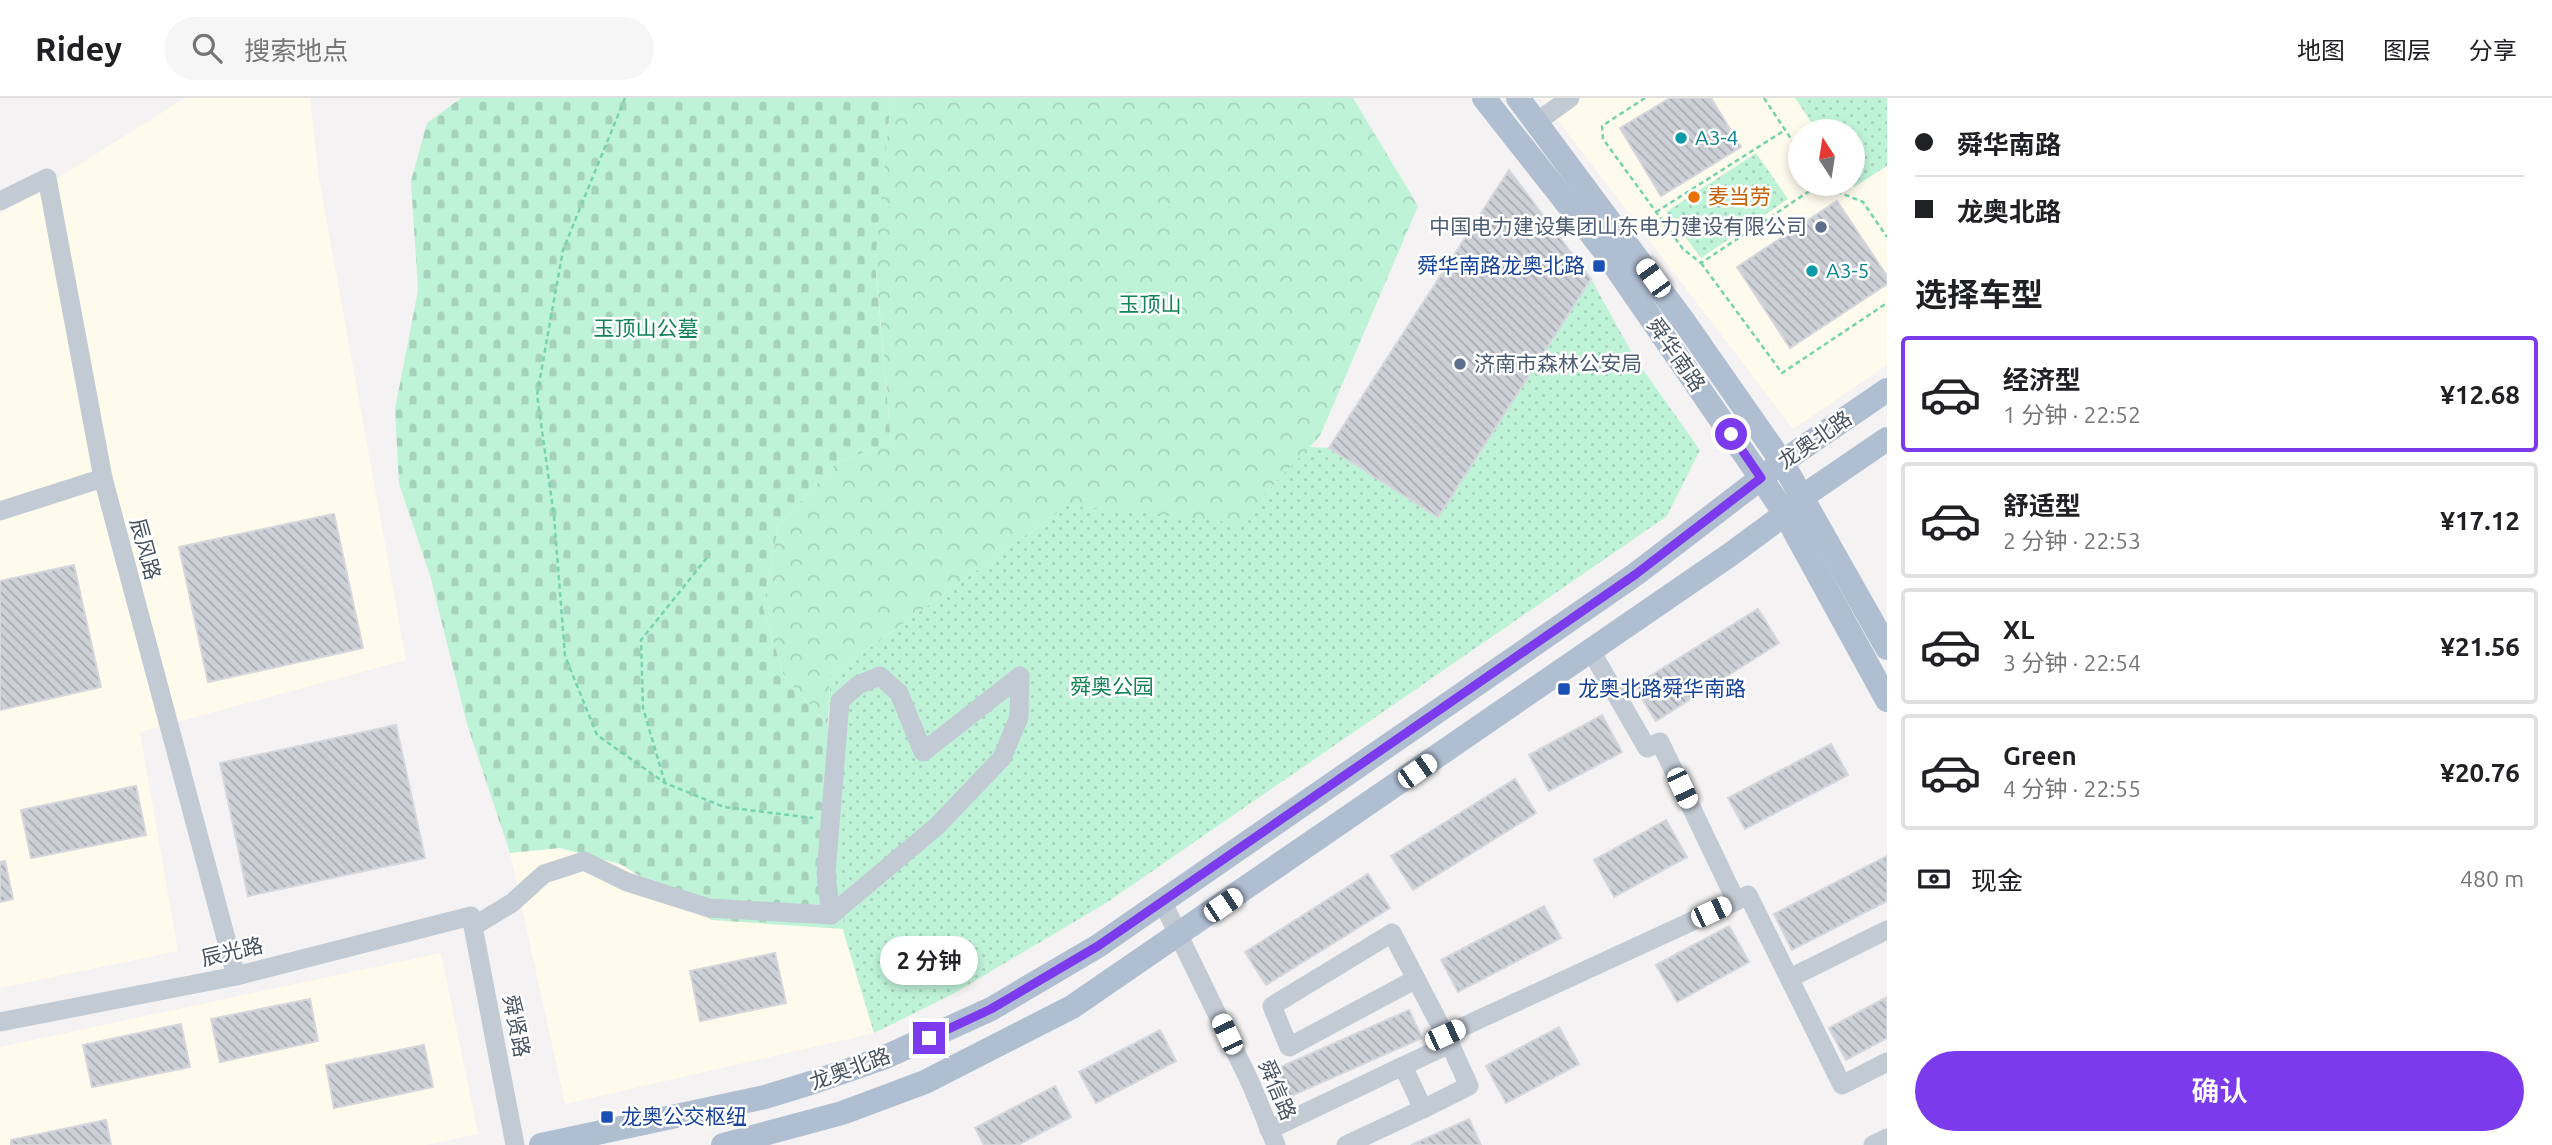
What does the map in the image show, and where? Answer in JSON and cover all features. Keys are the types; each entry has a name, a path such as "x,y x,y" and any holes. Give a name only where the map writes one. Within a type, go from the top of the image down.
{"main road":[{"name":"舜华南路","path":"1484,98 1603,249 1761,478 1785,514 1887,701"},
{"name":"舜华南路","path":"1521,99 1685,323 1782,462 1887,648"},
{"name":"龙奥北路","path":"541,1145 765,1097 883,1058 952,1028 1012,997 1098,946 1636,574 1782,462 1887,390"},
{"name":"龙奥北路","path":"723,1145 842,1113 925,1082 1072,1007 1591,651 1785,514 1802,497 1887,439"}],"street":[{"path":"1538,121 1570,98"},
{"name":"辰风路","path":"0,201 47,178 103,478 236,976"},
{"path":"0,511 103,478"},
{"path":"1591,651 1647,748 1660,742 1735,901"},
{"path":"880,676 898,693 923,752 1020,676 1019,718 1002,758 937,826 831,915 826,874 840,701 858,685 880,676"},
{"name":"辰光路","path":"0,1022 236,976 472,921 512,903 544,874 584,861 627,883 709,908 831,915"},
{"path":"1273,1138 1448,1040 1748,895 1842,1085 1887,1062"},
{"name":"舜信路","path":"1163,901 1181,934 1273,1138"},
{"name":"舜贤路","path":"472,921 515,1145"},
{"path":"1790,978 1887,930"},
{"path":"1346,1145 1469,1086 1448,1040 1392,933 1272,1006 1289,1047 1416,979"},
{"path":"1403,1066 1423,1109"},
{"path":"1873,1145 1887,1138"}],"path":[{"path":"625,98 563,250 537,395 555,516 565,656 597,735 665,783 724,807 829,820"},
{"path":"1645,98 1602,126 1603,139 1683,249 1701,262 1782,373 1887,303"},
{"path":"1764,98 1788,134"},
{"path":"1656,212 1785,130"},
{"path":"1701,262 1803,196"},
{"path":"1849,196 1863,202 1887,237"},
{"path":"665,783 643,708 641,640 710,554"}],"shaded area":[{"path":"185,98 310,98 319,178 406,660 140,732 178,951 0,988 0,214"},
{"path":"1541,98 1887,98 1887,365 1793,429"},
{"path":"560,848 620,864 712,920 845,929 874,1033 565,1104 510,853"},
{"path":"441,953 478,1134 426,1145 0,1145 0,1047"}],"green space":[{"name":"玉顶山公墓","path":"461,98 891,98 875,262 891,442 836,463 778,526 763,608 784,676 828,725 845,929 712,920 620,864 560,848 510,853 467,724 430,575 399,484 395,409 418,290 411,181 427,123"},
{"name":"玉顶山","path":"891,98 1353,98 1418,206 1320,436 1237,523 1068,505 830,676 828,725 784,676 763,608 778,526 836,463 891,442 875,258"},
{"path":"1795,98 1887,98 1887,166 1866,179 1866,119 1809,119"},
{"path":"1756,153 1788,199 1701,258 1666,212"},
{"name":"舜奥公园","path":"1591,279 1636,360 1700,450 1667,516 1106,903 951,995 874,1033 826,874 830,676 1068,505 1237,522 1309,447 1329,448 1438,517"}],"building":[{"name":"A3-4","path":"1670,98 1711,98 1741,147 1661,196 1620,128"},
{"name":"济南市森林公安局","path":"1509,170 1591,279 1438,517 1329,448"},
{"name":"A3-5","path":"1837,201 1887,276 1887,284 1790,348 1737,267"},
{"path":"334,514 363,648 208,682 179,547"},
{"path":"74,565 101,687 0,710 0,581"},
{"path":"1758,609 1779,643 1656,721 1634,686"},
{"path":"1602,715 1622,752 1549,791 1529,755"},
{"path":"396,725 425,858 248,896 220,763"},
{"path":"1831,744 1848,775 1745,829 1728,798"},
{"path":"1515,779 1536,813 1413,890 1391,856"},
{"path":"136,786 146,835 31,858 21,810"},
{"path":"1666,820 1687,857 1614,897 1594,860"},
{"path":"1887,856 1887,901 1792,950 1774,914"},
{"path":"5,861 13,899 0,902 0,862"},
{"path":"1368,874 1390,908 1266,985 1245,952"},
{"path":"1544,906 1561,938 1458,992 1441,960"},
{"path":"1729,926 1749,962 1677,1002 1656,965"},
{"path":"775,953 786,1003 700,1021 690,971"},
{"path":"1887,997 1887,1038 1846,1060 1829,1028"},
{"path":"310,999 318,1041 220,1062 211,1019"},
{"path":"1409,1010 1422,1038 1289,1097 1276,1069"},
{"path":"181,1024 190,1067 92,1087 83,1045"},
{"path":"1559,1027 1579,1064 1506,1103 1486,1066"},
{"path":"1160,1030 1176,1061 1096,1103 1079,1072"},
{"path":"424,1045 433,1087 334,1108 326,1065"},
{"path":"1055,1086 1071,1117 1018,1145 984,1145 975,1128"},
{"path":"1469,1119 1481,1145 1411,1145"},
{"path":"106,1120 111,1145 11,1145 11,1140"}],"place":[{"name":"A3-4","path":"1681,138"},
{"name":"麦当劳","path":"1694,197"},
{"name":"中国电力建设集团山东电力建设有限公司","path":"1821,227"},
{"name":"舜华南路龙奥北路","path":"1599,266"},
{"name":"A3-5","path":"1812,271"},
{"name":"济南市森林公安局","path":"1460,364"},
{"name":"龙奥北路舜华南路","path":"1564,689"},
{"name":"龙奥公交枢纽","path":"607,1117"}],"route":[{"path":"929,1038 991,1009 1098,946 1636,574 1761,478 1731,434"}]}
